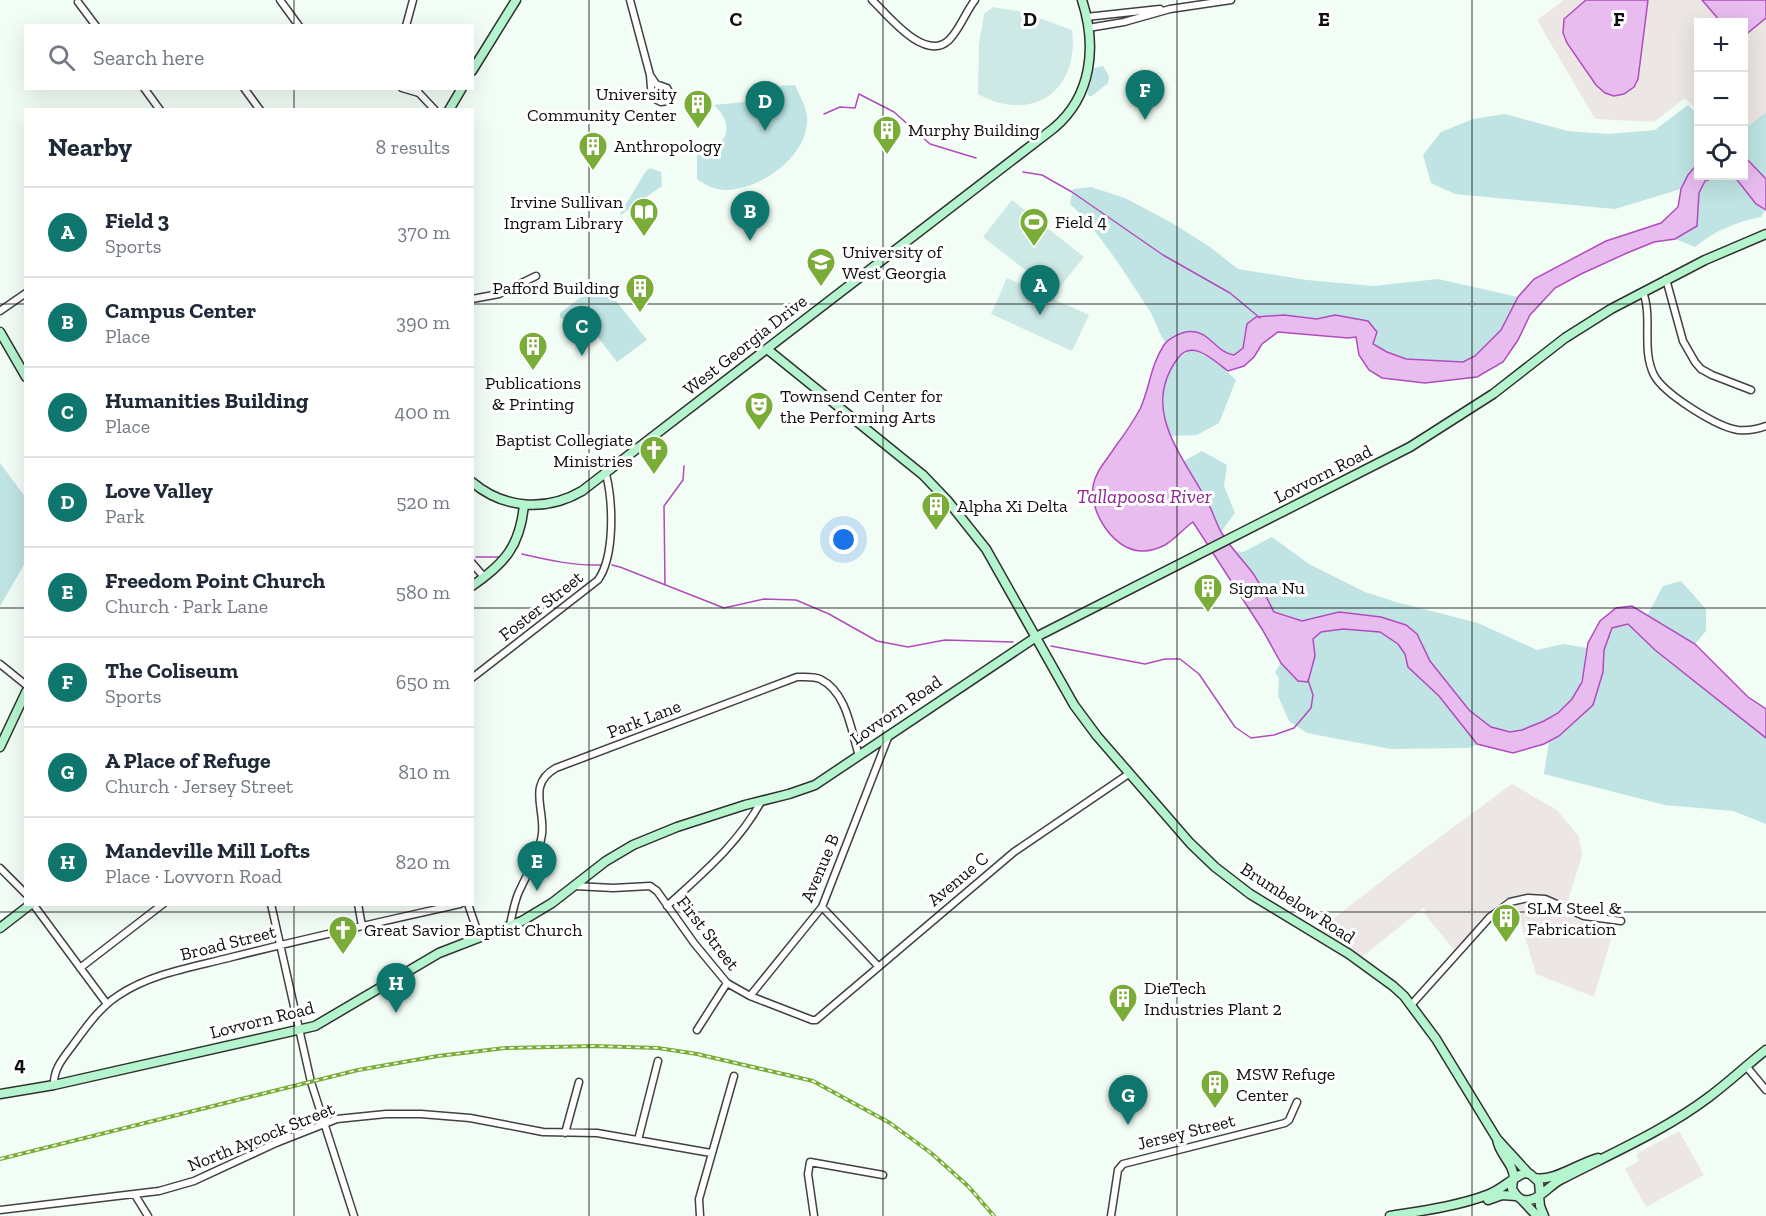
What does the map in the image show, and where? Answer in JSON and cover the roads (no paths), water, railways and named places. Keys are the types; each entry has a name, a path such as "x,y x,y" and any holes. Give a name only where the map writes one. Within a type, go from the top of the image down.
{"street":[{"path":"280,0 298,24"},
{"path":"407,24 413,0"},
{"path":"474,69 516,0"},
{"path":"630,0 650,75 651,88 657,100 668,101 670,93 668,88 656,84 650,75"},
{"path":"874,1 903,31 925,45 933,47 950,39 975,0"},
{"name":"West Georgia Drive","path":"474,484 503,501 524,505 550,504 565,500 582,491 1063,120 1079,98 1086,82 1090,61 1088,28 1082,0"},
{"path":"1086,17 1170,9 1231,0"},
{"path":"78,2 94,24"},
{"path":"1088,28 1124,22 1170,9"},
{"path":"145,90 159,108"},
{"path":"245,90 259,108"},
{"path":"450,108 461,90"},
{"path":"418,91 433,108"},
{"name":"Lovvorn Road","path":"0,1094 54,1085 299,1031 325,1022 422,962 479,936 522,921 552,903 606,861 633,845 677,827 815,785 1036,637 1410,447 1492,394 1565,338 1666,279 1766,234"},
{"path":"474,299 499,294 536,276"},
{"path":"1666,279 1687,352 1701,369 1750,390"},
{"path":"1643,292 1648,352 1653,374 1665,389 1677,399 1738,430 1766,426"},
{"path":"0,311 24,294"},
{"path":"0,332 24,374"},
{"name":"Brumbelow Road","path":"767,349 923,476 947,500 986,549 1074,705 1097,736 1190,843 1230,880 1356,959 1393,986 1412,1004 1497,1139 1533,1176"},
{"name":"Foster Street","path":"474,676 598,580 605,571 609,559 610,526 609,485 606,474"},
{"path":"474,584 505,559 513,547 520,530 524,505"},
{"path":"474,565 484,577"},
{"path":"0,664 24,683"},
{"name":"Park Lane","path":"510,925 518,893 527,877 542,834 540,781 556,768 797,677 818,678 833,687 840,695 859,756"},
{"path":"0,747 24,696"},
{"name":"Avenue B","path":"750,996 822,907 890,735"},
{"name":"Avenue C","path":"816,1020 1014,852 1130,773"},
{"path":"667,906 727,851 752,820 762,800"},
{"path":"0,868 24,892"},
{"name":"First Street","path":"575,886 613,888 650,886 657,891 694,943 727,983 750,996 816,1020"},
{"path":"1412,1004 1490,916 1510,902 1528,897 1545,899 1584,916 1621,921"},
{"path":"0,928 29,906"},
{"path":"34,906 107,1004"},
{"path":"80,968 160,906"},
{"path":"271,906 311,1082 354,1216"},
{"path":"358,906 362,926"},
{"name":"Broad Street","path":"54,1085 54,1076 61,1061 87,1026 107,1004 147,980 280,945 451,906"},
{"path":"469,906 479,936"},
{"path":"822,907 878,966"},
{"path":"697,1030 727,983"},
{"path":"1419,1212 1466,1207 1502,1196 1532,1200 1557,1182 1674,1119 1708,1097 1766,1050"},
{"path":"638,1140 658,1061"},
{"path":"1746,1066 1766,1090"},
{"path":"700,1216 699,1199 734,1076"},
{"path":"565,1133 579,1082"},
{"name":"Jersey Street","path":"1111,1216 1118,1170 1122,1164 1285,1123 1289,1120 1297,1102"},
{"name":"North Aycock Street","path":"0,1210 135,1196 159,1191 194,1181 345,1117 422,1114 470,1118 543,1132 597,1133 711,1153"},
{"name":"Brumbelow Road","path":"1497,1139 1500,1151 1513,1168 1513,1180"},
{"path":"1394,1216 1482,1197 1524,1173 1551,1178 1586,1161 1610,1154"},
{"path":"814,1216 808,1174 810,1162 883,1175"},
{"path":"1533,1176 1541,1185 1539,1206 1544,1216"},
{"path":"1513,1180 1512,1189 1537,1216"},
{"path":"135,1196 148,1216"}],"water":[{"path":"1586,0 1648,0 1638,79 1634,87 1624,94 1614,96 1605,93 1596,85 1567,43 1563,33 1564,19"},
{"path":"1702,0 1766,0 1766,18 1748,33 1748,18 1718,18"},
{"path":"1748,160 1766,179 1766,210 1756,204 1737,180 1748,180"},
{"name":"Tallapoosa River","path":"1694,168 1694,180 1708,180 1699,193 1697,226 1675,239 1654,242 1627,253 1555,288 1530,315 1518,340 1503,362 1477,377 1425,383 1382,378 1369,370 1359,355 1356,337 1278,332 1262,344 1254,357 1244,366 1228,371 1204,354 1190,350 1184,352 1167,377 1163,396 1164,415 1169,433 1208,503 1221,532 1255,577 1274,612 1302,621 1339,612 1381,617 1406,625 1417,634 1430,661 1469,710 1491,727 1510,732 1544,721 1558,713 1572,699 1582,682 1588,643 1600,621 1616,608 1632,606 1695,644 1748,697 1766,709 1766,738 1655,650 1628,624 1612,628 1604,650 1603,672 1593,705 1559,736 1544,744 1513,753 1477,744 1439,696 1408,667 1405,654 1398,644 1380,632 1343,629 1321,632 1313,639 1315,656 1308,682 1298,681 1281,663 1262,629 1193,522 1165,545 1156,549 1139,551 1118,542 1097,514 1093,492 1094,480 1140,409 1159,353 1167,341 1172,338 1182,333 1199,333 1221,350 1234,355 1243,348 1247,324 1256,317 1284,315 1317,319 1335,315 1368,321 1377,332 1373,344 1406,359 1463,362 1475,356 1501,330 1518,297 1534,279 1606,241 1661,223 1678,207 1681,189"}],"waterway":[{"path":"824,114 840,107 855,108 859,94 894,112 930,144 976,158"},
{"path":"1023,172 1042,175 1072,192 1163,255 1230,293 1260,318"},
{"path":"665,585 664,506 683,480 684,466"},
{"path":"522,554 571,564 601,565"},
{"path":"476,557 499,557"},
{"path":"612,565 724,608 764,599 796,600 829,614 877,641 908,647 945,640 1013,642"},
{"path":"1051,646 1145,664 1165,659 1180,659 1199,674 1235,727 1251,738 1274,735 1294,728 1311,708 1313,695 1308,680"}],"railway":[{"path":"0,1159 358,1070 438,1056 505,1048 594,1046 658,1048 697,1054 813,1081 890,1123 931,1153 968,1186 994,1216"}],"place":[{"name":"The Coliseum","path":"1145,120"},
{"name":"University Community Center","path":"698,130"},
{"name":"Love Valley","path":"765,131"},
{"name":"Murphy Building","path":"887,156"},
{"name":"Anthropology","path":"593,172"},
{"name":"Irvine Sullivan Ingram Library","path":"644,238"},
{"name":"Campus Center","path":"750,241"},
{"name":"Field 4","path":"1034,248"},
{"name":"University of West Georgia","path":"821,288"},
{"name":"Pafford Building","path":"640,314"},
{"name":"Field 3","path":"1040,315"},
{"name":"Humanities Building","path":"582,356"},
{"name":"Publications & Printing","path":"533,372"},
{"name":"Townsend Center for the Performing Arts","path":"759,432"},
{"name":"Baptist Collegiate Ministries","path":"654,476"},
{"name":"Alpha Xi Delta","path":"936,532"},
{"name":"Sigma Nu","path":"1208,614"},
{"name":"Freedom Point Church","path":"537,891"},
{"name":"SLM Steel & Fabrication","path":"1506,944"},
{"name":"Great Savior Baptist Church","path":"343,956"},
{"name":"Mandeville Mill Lofts","path":"396,1013"},
{"name":"DieTech Industries Plant 2","path":"1123,1024"},
{"name":"MSW Refuge Center","path":"1215,1110"},
{"name":"A Place of Refuge","path":"1128,1125"}]}
